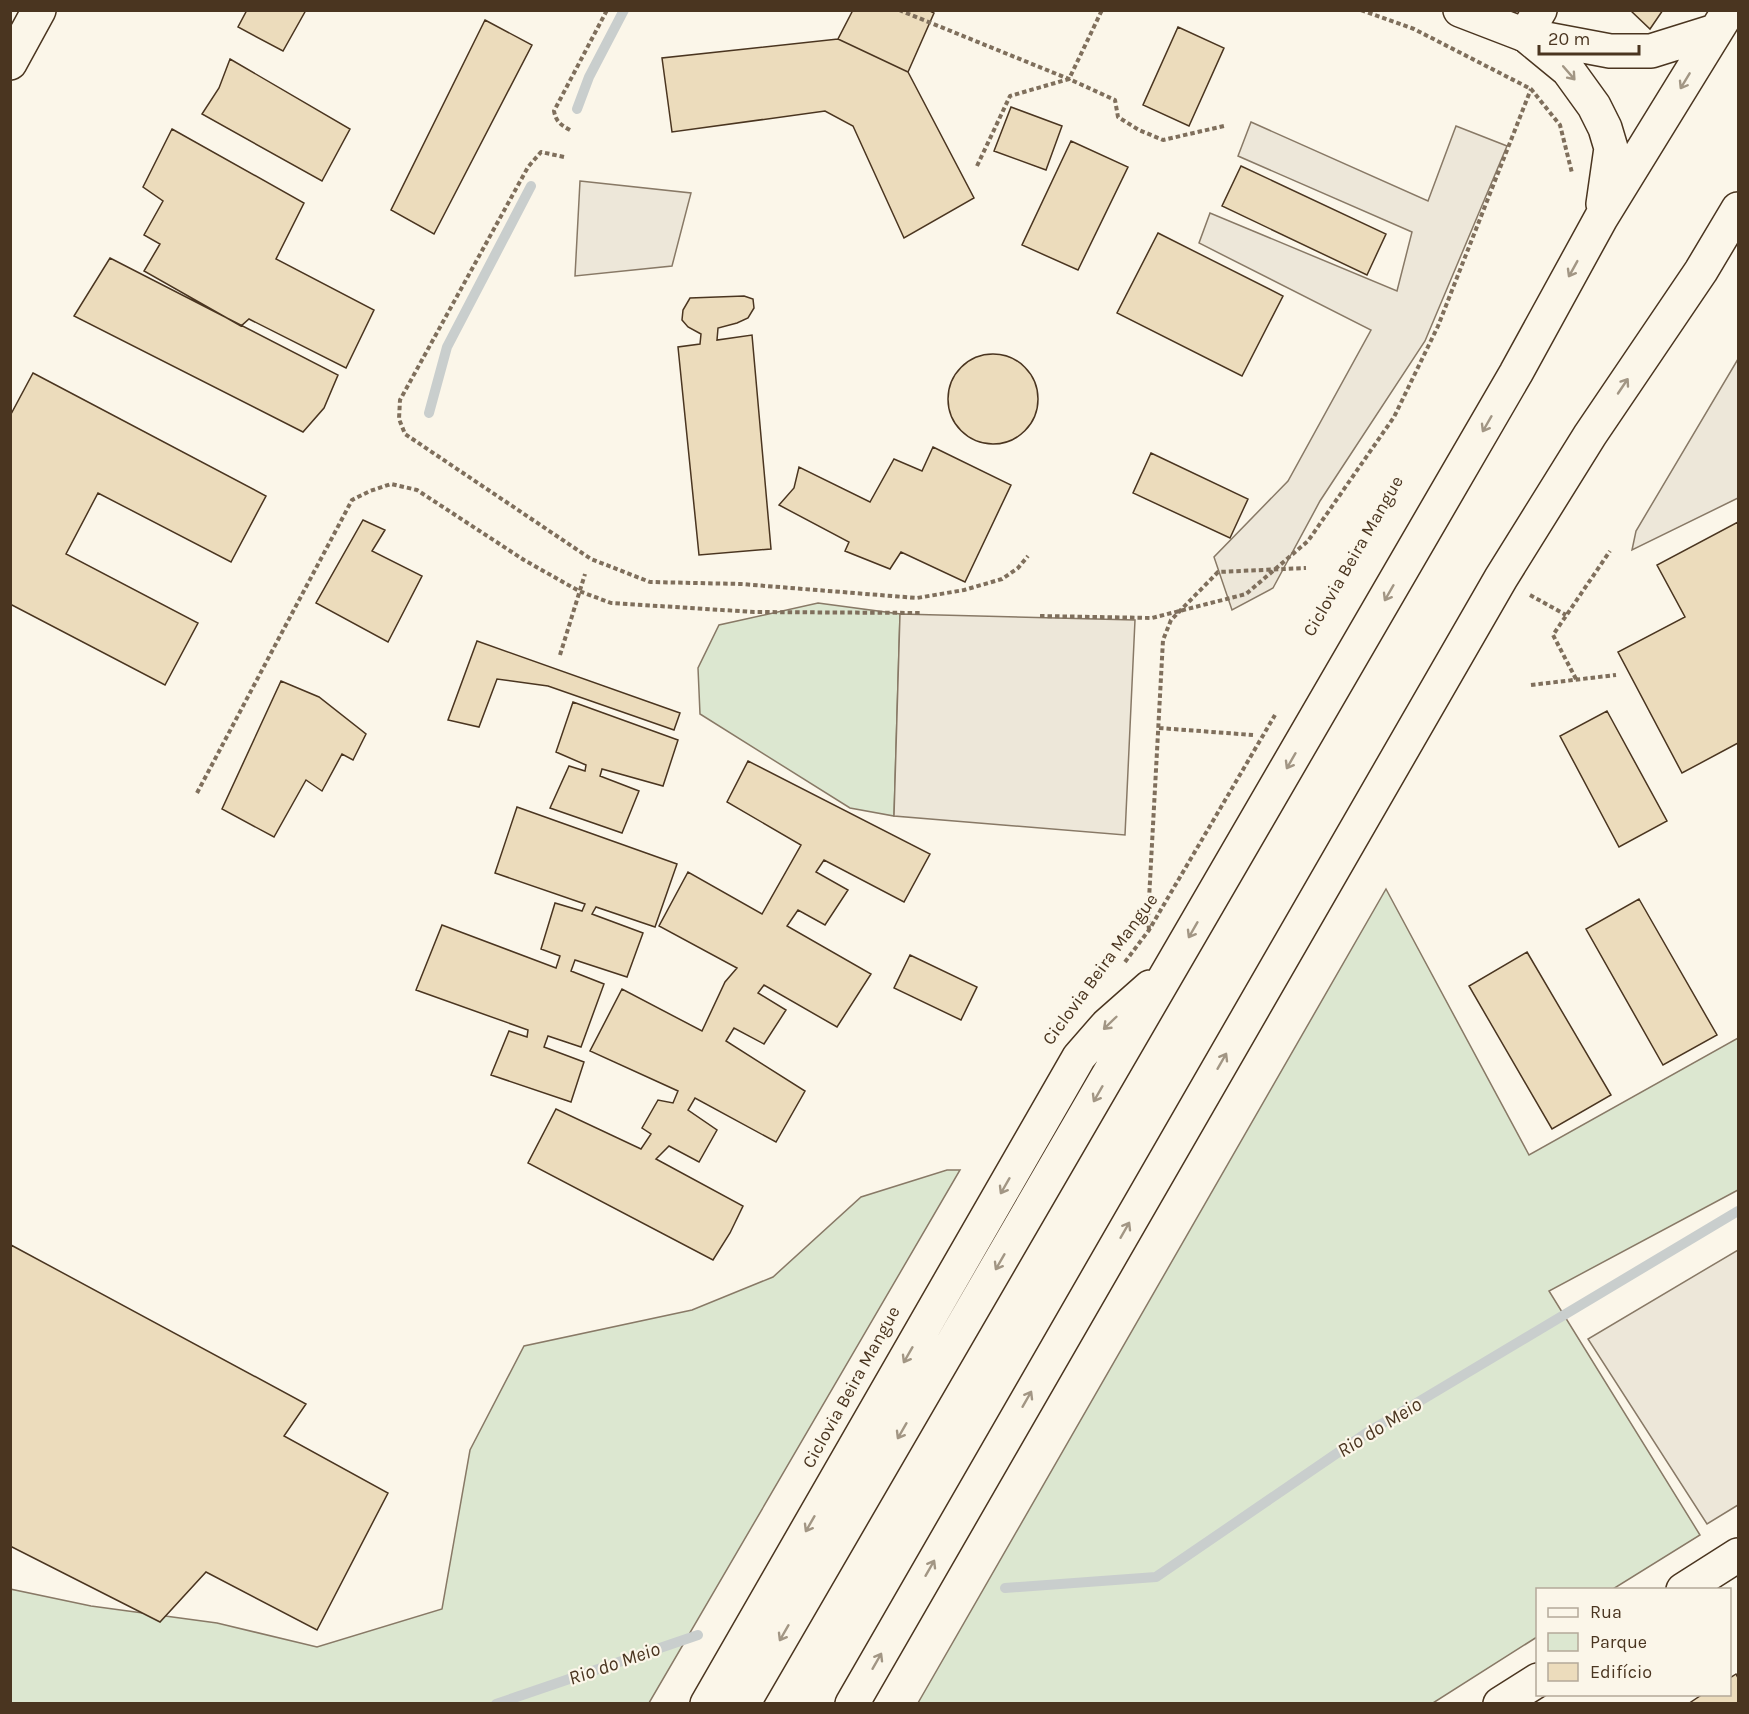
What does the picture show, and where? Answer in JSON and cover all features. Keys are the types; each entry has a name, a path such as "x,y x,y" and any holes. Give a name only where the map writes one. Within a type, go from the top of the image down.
{"main road":[{"path":"10,63 39,10"},
{"path":"1460,10 1532,23 1610,51 1651,51 1722,21"},
{"path":"744,1704 1516,373 1602,218 1722,21"},
{"path":"1532,23 1594,106 1605,128 1611,148 1602,218"},
{"path":"852,1704 1502,579 1590,435 1701,271 1738,209"},
{"path":"1701,271 1738,230"},
{"path":"707,1704 1079,1057 1107,1025 1169,970"},
{"path":"1686,1588 1738,1555"},
{"path":"1500,1704 1536,1681"}],"path":[{"path":"570,130 555,119 554,111 607,10"},
{"path":"899,10 1115,100 1118,117 1139,130 1163,140 1224,126"},
{"path":"977,166 1010,96 1069,79 1102,10"},
{"path":"1361,10 1413,29 1531,89 1560,124 1573,180"},
{"path":"1040,616 1152,618 1246,594 1308,541 1394,417 1438,326 1531,89"},
{"path":"564,157 541,152 528,167 400,400 399,419 405,434 591,559 650,582 741,584 917,598 964,590 1002,579 1018,568 1028,556"},
{"path":"197,793 352,500 391,484 417,490 524,560 579,591 611,603 754,612 922,613"},
{"path":"1576,679 1553,635 1610,551"},
{"path":"1149,930 1163,640 1171,620 1218,572 1306,568"},
{"path":"560,655 585,574"},
{"path":"1502,579 1566,615"},
{"path":"1531,686 1616,675"},
{"name":"Ciclovia Beira Mangue","path":"1120,968 1149,930 1280,706"},
{"path":"1159,728 1253,735"}],"green space":[{"path":"818,603 900,614 894,816 850,808 700,714 698,668 719,625"},
{"path":"1386,889 1529,1155 1738,1038 1738,1190 1549,1291 1700,1535 1615,1588 1536,1588 1536,1638 1433,1703 918,1703"},
{"path":"947,1170 960,1170 649,1703 11,1703 10,1589 91,1606 217,1623 317,1647 442,1609 470,1450 524,1346 692,1310 773,1277 861,1197"}],"shaded area":[{"path":"1251,122 1428,201 1456,126 1507,146 1425,341 1320,501 1273,588 1232,610 1214,557 1288,481 1371,330 1199,243 1210,213 1397,291 1412,232 1238,156"},
{"path":"580,181 691,193 672,266 575,276"},
{"path":"1738,359 1738,498 1632,550 1636,531"},
{"path":"900,614 1135,620 1125,835 894,816"},
{"path":"1738,1250 1738,1505 1707,1524 1588,1339"}],"building":[{"path":"247,10 306,10 283,51 238,27"},
{"path":"853,10 928,10 934,13 908,72 838,39"},
{"path":"1630,10 1663,10 1650,29"},
{"path":"485,20 532,45 434,234 391,210"},
{"path":"1178,27 1224,48 1189,126 1143,105"},
{"path":"838,39 908,72 974,198 904,238 853,126 825,111 672,132 662,58"},
{"path":"230,59 350,129 322,181 202,114 219,88"},
{"path":"1011,107 1062,126 1046,170 994,151"},
{"path":"172,129 304,203 276,259 374,310 346,368 249,319 241,326 144,271 160,244 144,235 163,201 143,187"},
{"path":"1071,141 1128,167 1078,270 1022,245"},
{"path":"1241,166 1386,234 1367,275 1222,206"},
{"path":"1158,233 1283,296 1242,376 1117,313"},
{"path":"110,258 338,375 324,408 303,432 74,316"},
{"path":"744,296 753,299 754,308 748,318 718,328 717,340 752,335 771,549 699,555 678,347 700,344 701,334 688,327 682,320 683,310 690,298"},
{"path":"993,354 1010,358 1025,367 1034,382 1038,399 1034,416 1025,431 1010,440 993,444 976,440 961,431 952,416 948,399 952,382 961,367 976,358"},
{"path":"33,373 266,496 231,562 98,493 66,554 198,623 165,685 10,604 10,416"},
{"path":"933,447 1011,485 965,582 901,552 890,569 845,551 849,542 779,505 794,488 799,467 870,502 894,459 922,471"},
{"path":"1151,453 1248,499 1230,538 1133,493"},
{"path":"363,520 385,530 372,551 422,576 388,642 316,603"},
{"path":"1738,522 1738,743 1682,773 1618,652 1685,617 1657,565"},
{"path":"477,641 680,713 674,730 548,686 497,679 479,727 448,720"},
{"path":"281,681 319,697 366,734 353,760 342,754 322,791 306,780 274,837 222,809"},
{"path":"573,702 678,740 663,786 602,769 600,776 639,791 622,833 550,808 569,766 585,771 586,765 556,752"},
{"path":"1607,711 1667,821 1619,847 1560,736"},
{"path":"748,761 930,854 904,902 824,860 816,872 848,890 825,925 798,910 787,926 871,974 837,1027 764,985 758,993 786,1010 764,1044 734,1028 726,1041 805,1091 776,1142 695,1098 688,1110 717,1130 699,1162 669,1146 656,1159 743,1206 713,1260 528,1163 556,1109 641,1149 651,1134 642,1128 658,1100 673,1103 678,1091 590,1051 622,989 702,1031 725,982 737,968 659,926 688,872 762,914 801,845 727,802"},
{"path":"517,807 677,864 655,927 596,907 592,914 643,933 627,977 575,960 571,971 604,984 581,1047 548,1036 544,1047 584,1062 571,1102 491,1075 509,1031 527,1037 528,1030 416,990 442,925 556,968 560,956 541,949 555,903 582,911 585,904 495,873"},
{"path":"1639,899 1717,1035 1663,1065 1586,929"},
{"path":"1527,952 1611,1095 1552,1129 1469,986"},
{"path":"910,955 977,987 961,1020 894,988"},
{"path":"11,1245 306,1404 284,1436 388,1493 317,1630 206,1572 160,1622 10,1546"},
{"path":"1736,1674 1738,1678 1738,1704 1688,1704 1700,1696 1731,1696 1731,1677"}],"waterway":[{"path":"577,109 589,77 624,10"},
{"path":"429,413 447,347 531,186"},
{"name":"Rio do Meio","path":"1005,1588 1156,1577 1368,1432 1738,1211"},
{"name":"Rio do Meio","path":"496,1704 698,1635"}]}
